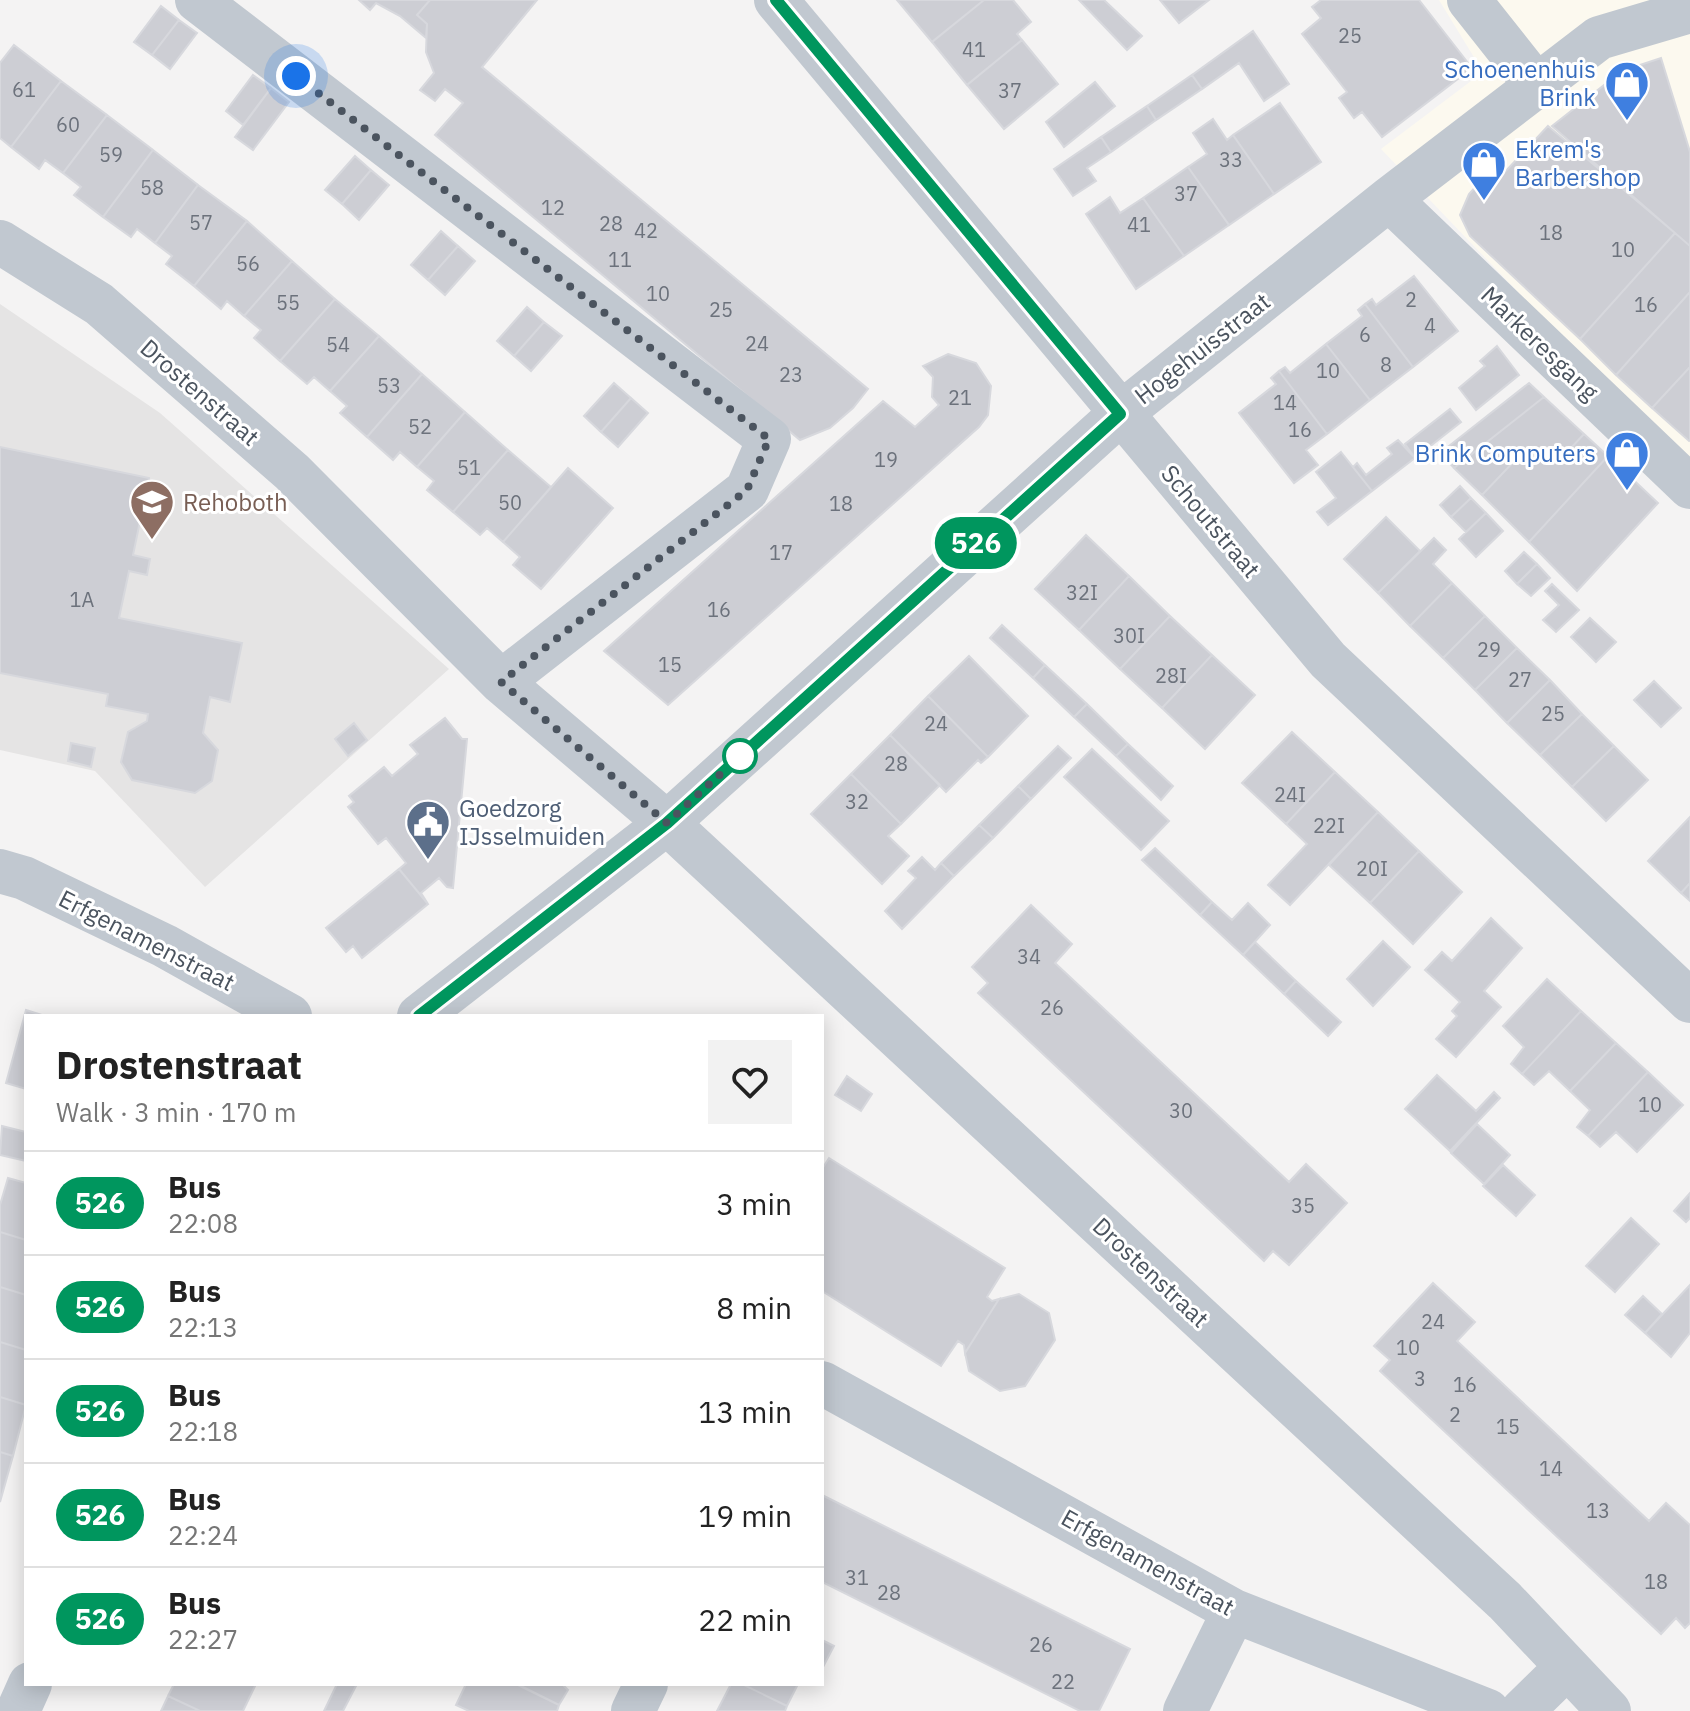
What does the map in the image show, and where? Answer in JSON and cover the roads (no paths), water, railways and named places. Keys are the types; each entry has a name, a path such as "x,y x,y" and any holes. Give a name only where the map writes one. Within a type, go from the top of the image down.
{"street":[{"path":"197,0 769,439 747,490 501,682"},
{"name":"Schoutstraat","path":"776,0 1328,660 1690,1001"},
{"path":"1469,0 1537,86"},
{"name":"Hogehuisstraat","path":"422,1014 667,823 1120,414 1389,199 1599,38 1690,11"},
{"name":"Markeresgang","path":"1389,199 1690,487"},
{"name":"Drostenstraat","path":"0,242 99,304 292,472 501,682 667,823 1505,1601 1609,1711"},
{"name":"Erfgenamenstraat","path":"0,871 24,878 165,946 286,1014"},
{"name":"Erfgenamenstraat","path":"824,1384 1234,1611 1488,1711"},
{"path":"1185,1711 1234,1611"},
{"path":"1522,1711 1567,1667"},
{"path":"18,1711 29,1686"},
{"path":"633,1711 645,1686"}],"place":[{"name":"Schoenenhuis Brink","path":"1627,122"},
{"name":"Ekrem's Barbershop","path":"1484,202"},
{"name":"Brink Computers","path":"1627,492"},
{"name":"Rehoboth","path":"152,541"},
{"name":"Goedzorg IJsselmuiden","path":"428,861"}]}
